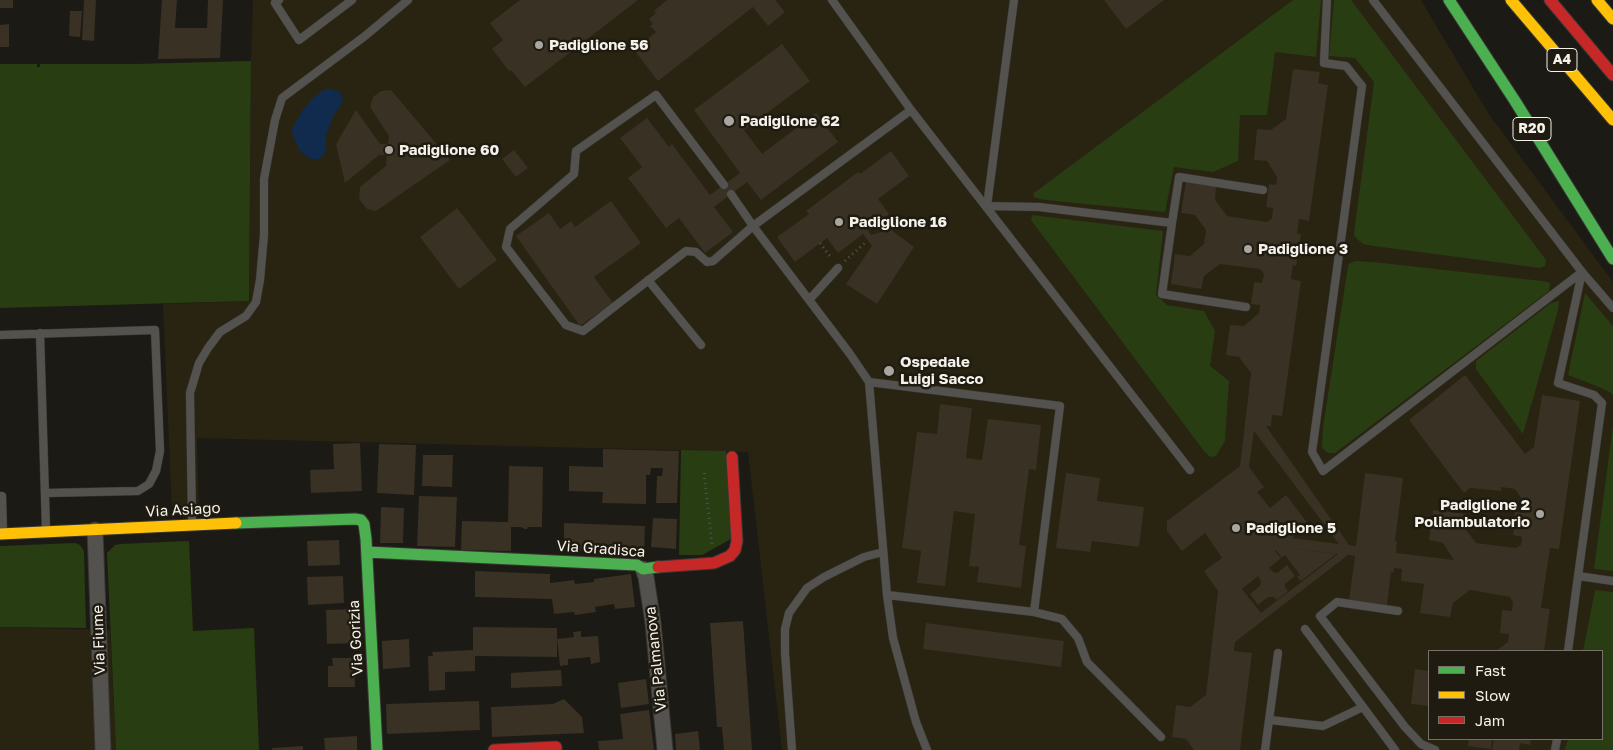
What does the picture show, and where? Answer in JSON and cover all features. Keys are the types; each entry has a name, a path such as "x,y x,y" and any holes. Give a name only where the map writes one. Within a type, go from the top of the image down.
{"main road":[{"name":"R20","path":"1449,0 1515,101 1613,259"},
{"name":"A4","path":"1511,0 1613,120"},
{"name":"A4","path":"1550,0 1613,75"},
{"path":"1597,0 1613,19"},
{"name":"Via Gradisca","path":"366,552 637,565 643,569 667,565 714,563 730,556 735,550 737,541 732,457"},
{"name":"Via Asiago","path":"2,534 355,518 361,520 364,524"},
{"name":"Via Gorizia","path":"364,524 377,750"},
{"path":"494,750 556,749"}],"street":[{"name":"Via Fiume","path":"95,530 102,750"},
{"name":"Via Palmanova","path":"643,569 653,623 665,750"}],"lane":[{"path":"279,0 275,4 299,40 352,0"},
{"path":"192,524 190,393 199,363 208,348 220,332 246,316 256,302 264,235 264,179 275,120 282,98 365,36 408,0"},
{"path":"832,0 911,110 1190,470"},
{"path":"987,206 1014,0"},
{"path":"1327,0 1324,63 1346,66 1362,86 1312,452 1323,471 1582,272"},
{"path":"1373,0 1582,272 1613,308"},
{"path":"724,185 656,95 576,151 574,174 510,229 506,247 566,325 583,330 686,251 696,252 707,262 714,261 753,226 911,110"},
{"path":"1246,307 1162,294 1179,177 1264,190"},
{"path":"731,194 869,382 887,595 894,638 916,722 927,750"},
{"path":"987,206 1039,207 1172,223"},
{"path":"809,300 838,268"},
{"path":"1568,650 1602,403 1594,394 1558,383 1582,272"},
{"path":"648,280 702,345"},
{"path":"0,334 155,330 160,451 156,471 148,484 138,491 45,493"},
{"path":"40,333 46,532"},
{"path":"869,382 1060,406 1034,612"},
{"path":"1,496 2,534"},
{"path":"792,750 785,654 785,630 789,613 807,588 824,577 864,557 883,552"},
{"path":"1578,576 1613,581"},
{"path":"887,595 1034,612 1062,619 1078,638 1087,662 1161,737"},
{"path":"1398,611 1337,602 1320,616 1405,727 1421,744 1435,750"},
{"path":"1305,629 1392,749"},
{"path":"1265,750 1278,653"},
{"path":"1270,720 1323,726 1363,707"}],"path":[{"path":"838,268 867,240"},
{"path":"820,243 825,249"},
{"path":"704,473 714,563"}],"shaded area":[{"name":"Ospedale Luigi Sacco","path":"253,0 1421,0 1488,113 1613,282 1613,750 782,750 748,452 197,438 199,512 172,512 163,304 249,301"},
{"path":"0,627 110,630 116,750 0,750"}],"green space":[{"path":"1293,0 1321,0 1316,57 1275,52 1267,115 1240,115 1238,161 1213,172 1174,167 1165,212 1046,200 1033,196 1034,193"},
{"path":"1334,0 1351,0 1546,260 1545,266 1540,268 1374,246 1363,244 1354,235 1374,82 1355,58 1329,56"},
{"path":"251,61 249,301 0,308 0,64 37,64 37,67 40,67 40,64"},
{"path":"1032,215 1163,231 1156,295 1167,305 1204,311 1215,331 1210,366 1229,381 1225,441 1216,456 1210,457 1204,451 1031,220"},
{"path":"1356,261 1542,281 1550,283 1549,291 1335,453 1328,453 1322,448 1323,427 1348,266"},
{"path":"1585,293 1613,326 1613,395 1608,391 1568,375"},
{"path":"1559,301 1523,434 1476,369 1476,361 1551,303"},
{"path":"1613,425 1613,571 1594,569"},
{"path":"681,450 726,451 733,538 702,555 679,555"},
{"path":"189,541 193,631 254,628 259,750 116,750 107,553 115,545 120,544"},
{"path":"75,543 80,545 84,551 86,628 0,627 0,546"},
{"path":"1595,590 1613,592 1613,750 1565,750 1568,740 1603,740 1603,650 1583,650"}],"water":[{"path":"325,89 340,92 343,98 341,105 333,116 326,135 324,154 319,159 312,159 304,155 299,149 292,129 302,111 314,97"}],"building":[{"path":"0,0 13,0 13,8 0,8"},
{"path":"84,0 96,0 94,41 82,40"},
{"path":"162,0 177,0 175,28 207,28 208,0 223,0 220,58 158,59"},
{"name":"Padiglione 56","path":"520,0 638,0 525,87 492,49 503,40 490,23"},
{"path":"667,0 775,0 785,12 768,26 753,7 658,81 634,50 656,32 650,26 653,24 649,19 656,13 654,11"},
{"path":"1104,0 1164,0 1126,29"},
{"path":"70,11 82,11 80,37 69,36"},
{"path":"9,24 9,47 0,47 0,25"},
{"path":"782,44 810,81 744,130 762,154 816,113 838,142 761,200 747,182 714,207 733,232 705,253 679,218 666,228 628,178 642,167 620,138 647,118 669,147 672,144 710,195 740,173 694,110"},
{"path":"1293,69 1320,72 1318,83 1328,85 1309,221 1299,219 1297,234 1301,234 1296,266 1293,265 1291,279 1301,281 1282,416 1272,415 1271,426 1266,426 1349,545 1356,546 1365,473 1403,478 1395,541 1397,541 1396,553 1454,560 1443,543 1429,540 1433,510 1465,514 1464,527 1476,543 1516,548 1521,545 1522,537 1513,535 1515,512 1525,513 1526,505 1515,489 1501,487 1501,491 1470,488 1464,493 1409,420 1465,375 1525,454 1534,447 1542,395 1580,401 1559,549 1550,548 1541,608 1550,609 1544,650 1497,650 1508,642 1509,634 1500,633 1502,610 1512,611 1513,602 1510,597 1470,590 1453,603 1450,617 1420,613 1424,584 1401,581 1402,569 1394,568 1393,573 1391,572 1387,605 1349,600 1355,556 1348,555 1235,642 1234,651 1252,653 1240,750 1194,750 1186,739 1172,737 1176,705 1190,707 1206,695 1218,591 1204,571 1222,558 1205,533 1182,551 1167,531 1167,521 1240,466 1251,373 1239,357 1226,355 1230,325 1244,326 1259,313 1260,305 1251,304 1254,282 1262,283 1264,274 1260,269 1220,264 1204,276 1201,289 1171,284 1175,254 1190,256 1204,244 1206,230 1195,215 1181,213 1186,182 1216,186 1215,200 1227,216 1267,222 1272,218 1273,208 1266,207 1269,184 1276,185 1277,177 1267,161 1254,160 1257,129 1271,130 1286,119","holes":["1254,431 1339,544 1292,538 1309,525 1286,495 1270,508 1257,492 1264,487 1249,467","1280,547 1338,554 1261,613 1242,589 1258,576 1261,581 1260,586 1250,594 1258,605 1268,597 1274,597 1277,600 1288,591 1285,584 1295,576 1287,565 1277,573 1269,568 1281,558 1276,550 1282,558 1285,555 1300,575 1297,577 1301,581 1336,554"]},
{"name":"Padiglione 60","path":"391,90 450,160 376,211 367,209 359,199 360,187 386,166 387,155 379,155 345,183 336,144 356,110 380,144 388,144 389,136 370,107 373,97 381,91"},
{"path":"514,150 528,168 516,177 502,159"},
{"name":"Padiglione 16","path":"891,151 909,176 878,199 889,214 868,230 871,235 890,229 914,247 877,304 846,284 872,246 863,234 838,253 827,238 795,262 777,237 809,214 806,211 858,172 860,174"},
{"path":"611,201 641,243 594,277 613,303 580,326 516,236 549,213 560,229 571,221 575,227"},
{"path":"457,208 497,260 459,289 420,237"},
{"path":"940,404 972,408 966,458 982,460 988,419 1041,425 1036,470 1029,469 1019,545 1026,546 1021,588 977,582 979,567 969,566 975,514 954,511 945,586 917,583 921,551 902,548 917,432 937,434"},
{"path":"360,443 362,491 311,493 310,470 334,469 333,444"},
{"path":"379,444 416,445 414,495 377,493"},
{"path":"603,449 679,451 677,503 656,503 657,476 662,476 663,468 651,468 650,475 646,475 646,504 602,503 603,492 569,491 569,466 603,467"},
{"path":"423,455 453,455 452,487 422,486"},
{"path":"509,466 543,467 542,527 528,527 525,529 511,527 511,551 461,550 462,521 508,522"},
{"path":"1066,473 1100,478 1097,501 1144,507 1139,547 1092,541 1090,552 1056,548"},
{"path":"419,496 457,497 455,547 417,546"},
{"path":"381,507 404,508 403,543 380,543"},
{"path":"653,518 677,519 676,549 651,547"},
{"path":"564,523 645,526 644,552 564,550"},
{"path":"339,540 340,565 308,566 307,541"},
{"path":"475,571 550,574 550,583 574,580 575,584 594,582 594,579 631,574 635,607 615,609 614,604 595,607 596,612 575,615 574,612 554,614 552,599 475,597"},
{"path":"343,576 344,603 308,605 307,577"},
{"path":"354,609 355,643 327,644 326,610"},
{"path":"743,621 752,750 724,750 722,727 717,727 710,623"},
{"path":"926,623 1064,641 1061,667 923,649"},
{"path":"473,627 557,628 557,657 475,656 475,671 445,672 445,690 429,691 428,656 433,656 432,652 473,650"},
{"path":"581,631 581,637 598,636 600,662 591,664 590,657 568,659 568,665 560,666 557,639 574,637 573,632"},
{"path":"409,639 410,667 383,669 382,641"},
{"path":"332,658 354,658 355,687 328,687 328,666 333,666"},
{"path":"1415,669 1428,671 1428,706 1411,704"},
{"path":"561,670 562,686 511,688 511,673"},
{"path":"646,679 649,704 621,708 618,683"},
{"path":"564,699 582,717 584,733 492,737 491,707 553,704"},
{"path":"479,701 480,730 387,734 386,704"},
{"path":"649,710 654,750 599,750 598,741 623,739 620,714"},
{"path":"698,731 700,750 676,750 675,734"},
{"path":"357,736 357,750 325,750 324,738"},
{"path":"1469,740 1492,740 1491,749 1468,746"},
{"path":"1494,740 1531,740 1530,745 1520,743 1519,750 1492,750"},
{"path":"303,746 303,750 272,750 272,748"}],"traffic: fast":[{"path":"1449,0 1515,101 1613,259"},
{"path":"236,523 355,519 361,520 364,524 377,750"},
{"path":"367,552 637,565 643,569 658,567"}],"traffic: slow":[{"path":"1511,0 1613,120"},
{"path":"1597,0 1613,19"},
{"path":"0,534 236,523"}],"traffic: jam":[{"path":"1550,0 1613,75"},
{"path":"658,567 714,563 730,556 735,550 737,541 732,457"},
{"path":"494,750 556,747 556,750"}],"place":[{"name":"Padiglione 56","path":"539,45"},
{"name":"Padiglione 62","path":"729,121"},
{"name":"Padiglione 60","path":"389,150"},
{"name":"Padiglione 16","path":"839,222"},
{"name":"Padiglione 3","path":"1248,249"},
{"name":"Ospedale Luigi Sacco","path":"889,371"},
{"name":"Padiglione 2 Poliambulatorio","path":"1540,514"},
{"name":"Padiglione 5","path":"1236,528"}]}
